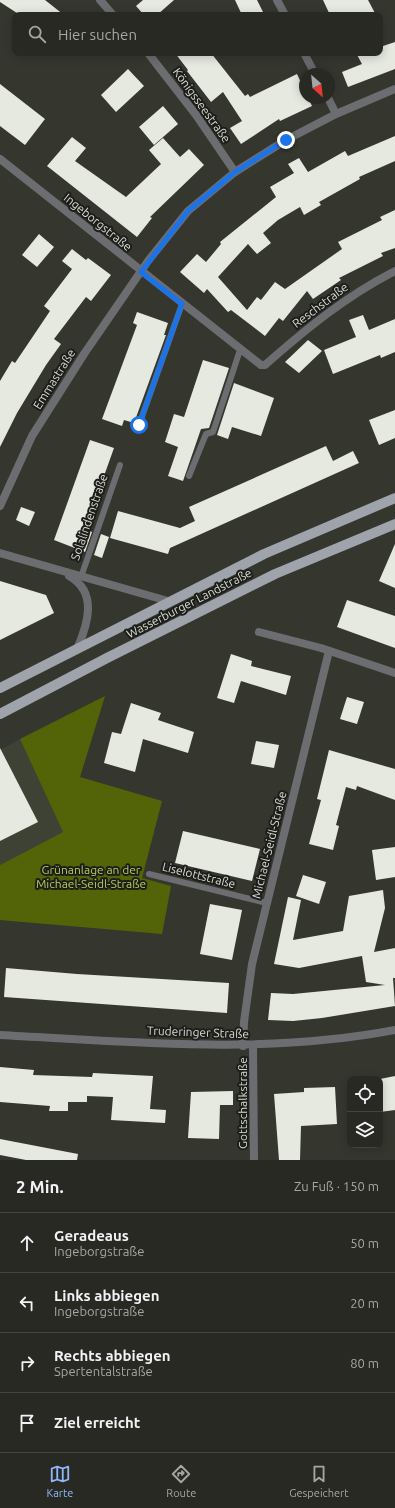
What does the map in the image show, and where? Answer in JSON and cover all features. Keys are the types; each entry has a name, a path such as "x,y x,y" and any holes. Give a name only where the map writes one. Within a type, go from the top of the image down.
{"main road":[{"name":"Wasserburger Landstraße","path":"0,688 168,601 264,554 395,498"},
{"name":"Wasserburger Landstraße","path":"0,714 107,658 275,574 395,524"}],"street":[{"path":"100,0 110,12"},
{"path":"277,0 283,12"},
{"name":"Königsseestraße","path":"150,56 196,115 235,172"},
{"path":"306,56 312,68"},
{"name":"Emmastraße","path":"0,506 32,436 84,354 141,272 188,211 235,172 286,140 336,114 395,89"},
{"path":"331,104 336,114"},
{"name":"Ingeborgstraße","path":"0,159 240,350 261,366 265,365"},
{"name":"Reschstraße","path":"265,365 333,308 366,286 395,271"},
{"name":"Solalindenstraße","path":"0,553 168,601"},
{"name":"Solalindenstraße","path":"59,571 74,579 84,590 88,599 88,616 77,649"},
{"path":"259,632 329,651 395,673"},
{"name":"Michael-Seidl-Straße","path":"243,1046 244,1022 252,964 329,651"},
{"name":"Truderinger Straße","path":"0,1035 253,1046 318,1041 395,1030"},
{"name":"Gottschalkstraße","path":"253,1046 254,1160"}],"lane":[{"path":"139,425 182,304"},
{"path":"189,476 206,434 213,432 240,350"},
{"name":"Solalindenstraße","path":"81,577 120,465"},
{"name":"Liselottstraße","path":"149,874 267,903"}],"shaded area":[{"path":"20,739 63,832 0,865 0,750"}],"green space":[{"name":"Grünanlage an der Michael-Seidl-Straße","path":"105,696 80,777 162,801 142,878 171,886 162,934 0,920 0,865 63,832 20,739"}],"building":[{"path":"0,0 45,0 60,12 15,12 0,2"},
{"path":"143,0 174,0 160,12 141,12 136,6"},
{"path":"235,0 257,0 263,12 241,12"},
{"path":"323,0 368,0 374,12 329,12"},
{"path":"395,42 395,69 348,87 342,72 362,64 358,56 383,56 383,46"},
{"path":"177,56 213,56 245,96 248,94 250,97 297,74 299,78 299,104 311,104 312,106 280,121 279,119 241,144 230,128 242,121 223,92 211,102 187,71 188,70"},
{"path":"128,69 144,86 116,112 101,95"},
{"path":"0,84 45,119 25,145 0,126"},
{"path":"163,106 178,124 154,145 139,127"},
{"path":"395,136 395,161 359,177 360,179 319,202 321,205 304,215 300,207 278,220 263,233 271,243 257,254 248,244 218,277 247,310 257,297 261,300 275,282 285,289 342,249 338,242 382,220 380,217 395,210 395,248 381,253 383,256 339,278 341,280 313,299 307,291 283,321 279,318 265,336 231,310 228,312 207,289 204,293 180,272 197,254 206,262 221,244 220,242 276,197 270,187 294,173 288,164 299,158 308,172 345,151 348,156"},
{"path":"72,137 86,148 75,161 126,197 161,164 149,150 163,138 180,157 189,149 204,165 150,217 152,218 137,237 47,166"},
{"path":"39,234 54,247 37,267 22,255"},
{"path":"72,249 86,260 88,258 111,275 91,301 86,297 54,339 61,344 46,365 17,413 0,447 0,381 12,361 15,363 50,311 44,306 72,269 62,261"},
{"path":"137,312 168,323 164,335 166,335 134,423 124,420 122,426 102,419 137,325 133,323"},
{"path":"363,315 369,330 395,319 395,352 381,358 380,355 333,374 324,350 356,337 349,320"},
{"path":"308,340 322,351 299,373 285,362"},
{"path":"203,360 229,368 209,428 201,429 183,481 168,476 178,447 165,442 174,414 184,417"},
{"path":"234,383 274,398 261,436 232,427 228,439 217,435"},
{"path":"395,410 395,438 379,445 369,420"},
{"path":"90,440 114,448 85,529 92,532 85,552 54,540"},
{"path":"326,446 333,461 353,451 359,463 170,548 168,554 110,538 118,511 180,528 195,521 189,507"},
{"path":"21,507 35,512 29,526 16,520"},
{"path":"101,534 109,537 102,558 94,555"},
{"path":"395,544 395,588 379,581"},
{"path":"0,581 46,595 54,613 0,640"},
{"path":"347,600 395,616 395,648 337,627"},
{"path":"231,654 252,661 251,666 291,676 286,695 241,681 234,703 217,698"},
{"path":"347,697 364,702 357,724 340,719"},
{"path":"131,703 161,713 158,720 194,732 188,753 143,739 135,772 104,763 112,732 121,734"},
{"path":"256,741 279,745 274,768 251,764"},
{"path":"0,748 38,822 0,841"},
{"path":"329,750 395,769 395,800 357,786 356,790 346,787 336,825 339,826 333,850 309,844 321,800 317,799"},
{"path":"183,831 260,849 252,881 175,863"},
{"path":"395,847 395,877 376,880 372,850"},
{"path":"303,875 326,882 319,904 296,896"},
{"path":"383,890 385,908 374,952 395,948 395,978 393,978 395,1006 322,1018 293,1021 268,1020 271,993 293,994 385,985 366,982 362,956 299,968 274,964 288,897 301,900 293,940 343,931 349,896"},
{"path":"210,904 242,910 232,960 200,954"},
{"path":"6,968 77,974 229,983 227,1013 4,997"},
{"path":"0,1067 34,1070 33,1075 92,1077 93,1073 153,1076 150,1109 166,1110 165,1123 111,1120 113,1097 87,1096 87,1102 68,1102 68,1111 49,1111 50,1106 0,1102"},
{"path":"395,1076 395,1110 383,1112 383,1078"},
{"path":"335,1087 337,1124 301,1126 300,1160 279,1160 274,1094 304,1092 304,1088"},
{"path":"233,1091 233,1105 220,1105 219,1139 188,1138 191,1092"},
{"path":"0,1139 78,1154 77,1160 26,1160 0,1155"}],"route":[{"path":"139,425 182,304 141,272 161,243 188,211 235,172 286,140"}]}
